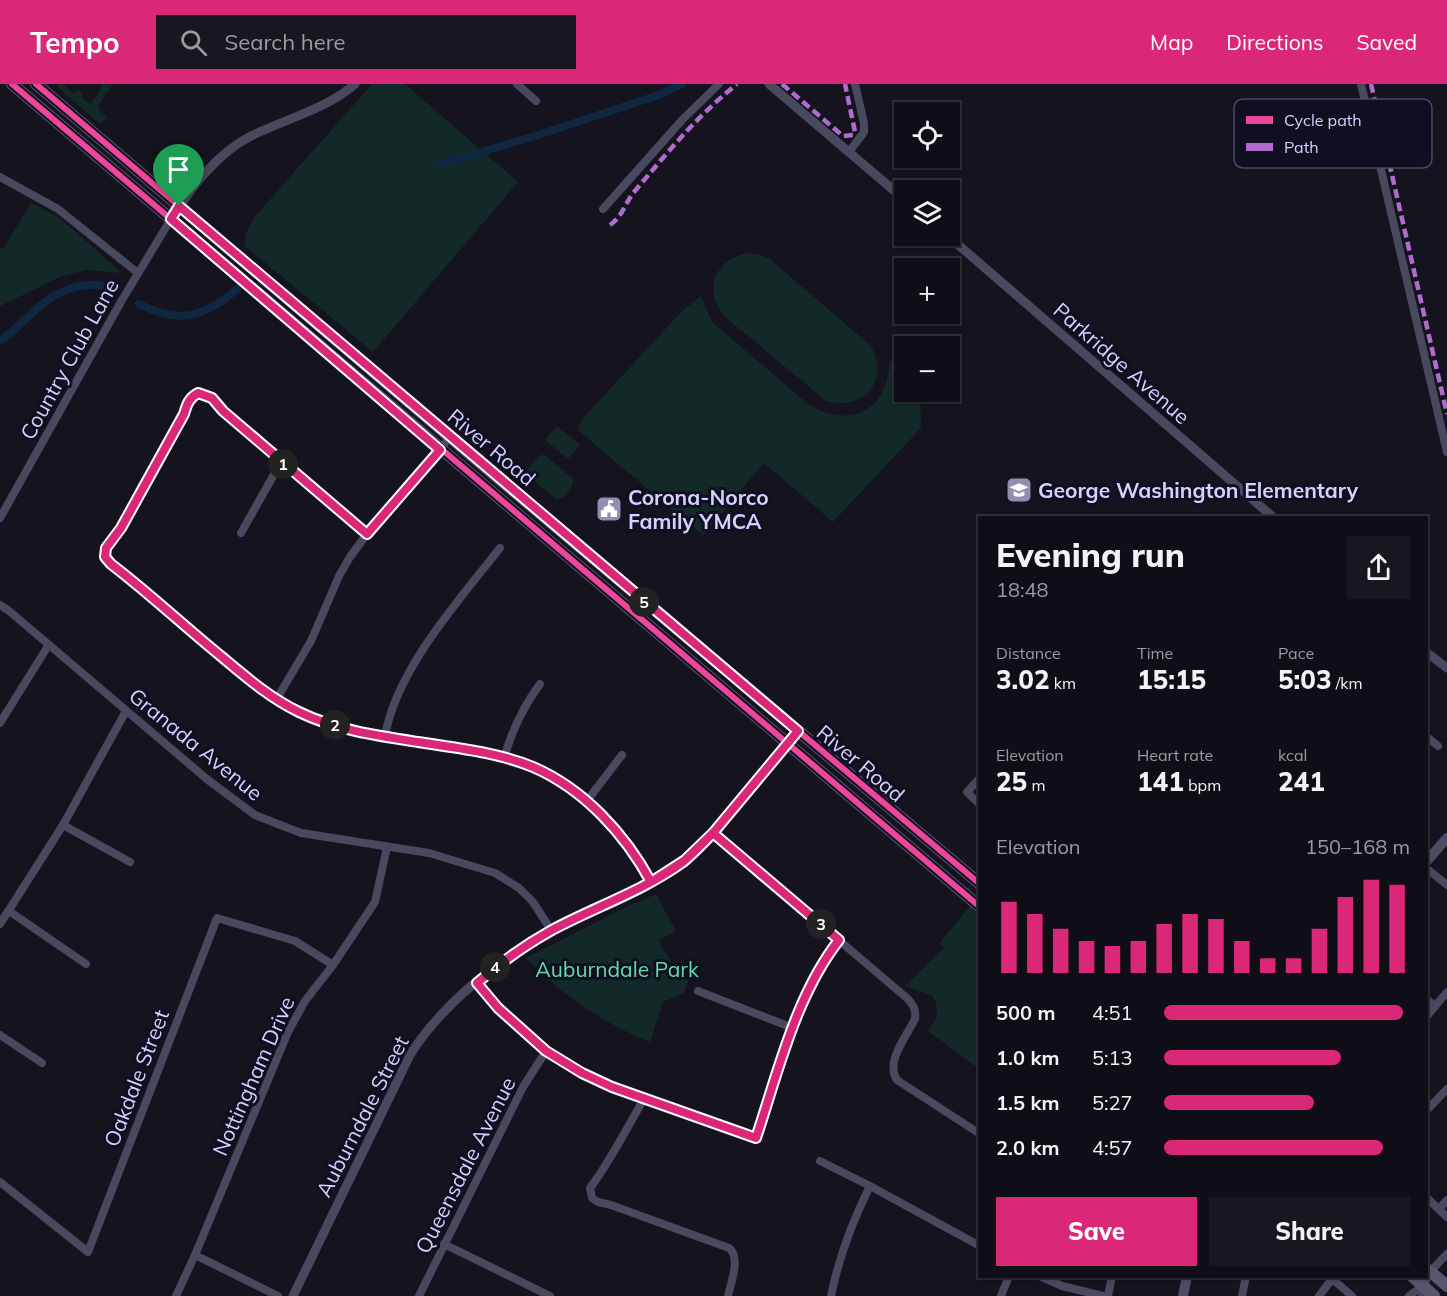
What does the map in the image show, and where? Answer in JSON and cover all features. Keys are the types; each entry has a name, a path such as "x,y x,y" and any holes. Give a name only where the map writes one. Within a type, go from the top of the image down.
{"main road":[{"name":"River Road","path":"12,84 978,905"},
{"name":"River Road","path":"36,84 978,882"},
{"path":"1428,860 1447,838"},
{"path":"1429,1270 1447,1286"},
{"path":"1183,1296 1187,1278"},
{"path":"1413,1278 1423,1291 1434,1296"}],"street":[{"path":"171,219 196,182 233,147 262,131 314,109 355,84"},
{"path":"517,84 536,101"},
{"path":"603,209 683,119 719,84"},
{"path":"769,84 894,190"},
{"path":"849,152 864,132 855,84"},
{"path":"1361,84 1365,99"},
{"path":"1381,168 1447,452"},
{"path":"0,177 58,209 138,273"},
{"name":"Country Club Lane","path":"0,518 138,273 171,219"},
{"name":"Parkridge Avenue","path":"960,246 1272,516"},
{"path":"367,534 281,462 223,411 212,398 198,393 188,403 121,528 106,548 105,557 261,690 276,700 327,723 385,737 475,751 504,758 533,768 561,783 586,802 619,834 651,882"},
{"path":"276,700 311,641 339,576 367,534 450,437"},
{"path":"241,533 281,462"},
{"path":"385,737 403,684 419,655 500,548"},
{"name":"Granada Avenue","path":"0,605 9,610 48,646 208,780 255,815 301,833 429,852 495,873 519,888 533,902 551,930"},
{"path":"0,723 48,646"},
{"path":"1428,654 1447,668"},
{"path":"504,758 511,734 525,704 540,684"},
{"path":"0,924 63,825 126,711"},
{"name":"Auburndale Street","path":"293,1296 411,1055 435,1021 504,960 551,930 651,882 685,860 713,833 798,731"},
{"path":"1428,738 1438,746"},
{"path":"586,802 622,755"},
{"path":"978,780 967,792 978,803"},
{"path":"63,825 130,862"},
{"path":"713,833 913,1005 916,1012 915,1019 892,1065 892,1073 897,1080 978,1133"},
{"name":"Nottingham Drive","path":"176,1296 288,1032 304,1001 333,965 375,902 387,847"},
{"path":"1428,870 1447,885"},
{"path":"9,911 86,964"},
{"name":"Oakdale Street","path":"0,1182 88,1252 217,918 295,941 333,965"},
{"path":"477,983 498,1008 546,1051 582,1073 644,1099 756,1138 793,1028 813,977 839,940"},
{"path":"698,991 793,1028"},
{"path":"1428,1015 1447,992"},
{"path":"1428,1001 1435,1006"},
{"path":"0,1035 42,1063"},
{"name":"Queensdale Avenue","path":"419,1296 523,1087 546,1051"},
{"path":"1428,1109 1447,1089"},
{"path":"644,1099 598,1180 590,1188 592,1198 729,1248 734,1252 736,1259 728,1296"},
{"path":"820,1161 978,1245"},
{"path":"831,1296 845,1240 870,1186"},
{"path":"1428,1199 1447,1217"},
{"path":"1439,1209 1447,1200"},
{"path":"444,1244 550,1296"},
{"path":"1429,1270 1447,1254"},
{"path":"195,1255 278,1296"},
{"path":"1001,1296 1008,1278"},
{"path":"1044,1278 1062,1286 1103,1296"},
{"path":"1108,1296 1112,1278"},
{"path":"1242,1296 1246,1278"},
{"path":"1319,1296 1330,1278 1352,1296"},
{"path":"1409,1296 1423,1291"}],"green space":[{"path":"58,84 63,84 74,94 78,90 83,94 81,97 90,104 99,93 102,84 113,84 98,105 99,110 107,117 100,124 57,87"},
{"path":"372,84 405,84 518,182 373,352 245,246 248,228 258,213"},
{"path":"31,203 60,218 122,273 87,270 62,276 0,306 0,248 3,249"},
{"path":"746,253 759,254 770,259 871,346 876,359 877,371 870,391 862,398 840,403 826,401 724,316 714,296 715,277 726,263"},
{"path":"701,296 712,322 809,405 825,412 853,415 864,411 882,392 890,361 894,364 894,402 920,402 921,428 833,522 764,463 703,535 578,429 583,418 682,311"},
{"path":"557,426 580,445 568,459 545,440"},
{"path":"541,455 545,455 573,479 572,486 563,498 556,499 528,476 528,468"},
{"name":"Auburndale Park","path":"656,894 676,931 658,940 677,971 688,981 684,993 663,1002 650,1042 615,1026 583,1007 526,958"},
{"path":"970,906 978,914 978,1068 928,1031 937,1014 933,996 905,986 944,948 939,944"}],"waterway":[{"path":"438,165 656,96 682,84"},
{"path":"0,341 37,308 56,295 90,285 113,290"},
{"path":"139,304 166,314 190,315 213,306 237,289"}],"marked path":[{"path":"610,225 618,218 634,192 683,135 737,84"},
{"path":"782,84 843,136 853,135 855,132 845,84"},
{"path":"1371,84 1374,99"},
{"path":"1390,168 1447,414"}],"cycle path":[{"path":"12,84 978,905"},
{"path":"36,84 485,467 978,882"}],"place":[{"name":"George Washington Elementary","path":"1019,490"},
{"name":"Corona-Norco Family YMCA","path":"609,509"}],"route":[{"path":"179,206 171,219 440,450 367,534 281,462 223,411 212,398 198,393 188,403 121,528 106,548 105,557 261,690 276,700 301,713 356,731 475,751 533,768 561,783 603,817 633,852 651,882 685,860 713,833 839,940 813,977 793,1028 756,1138 612,1087 582,1073 546,1051 498,1008 477,983 504,960 551,930 651,882 668,872 685,860 699,847 713,833 798,731 179,206"}]}
